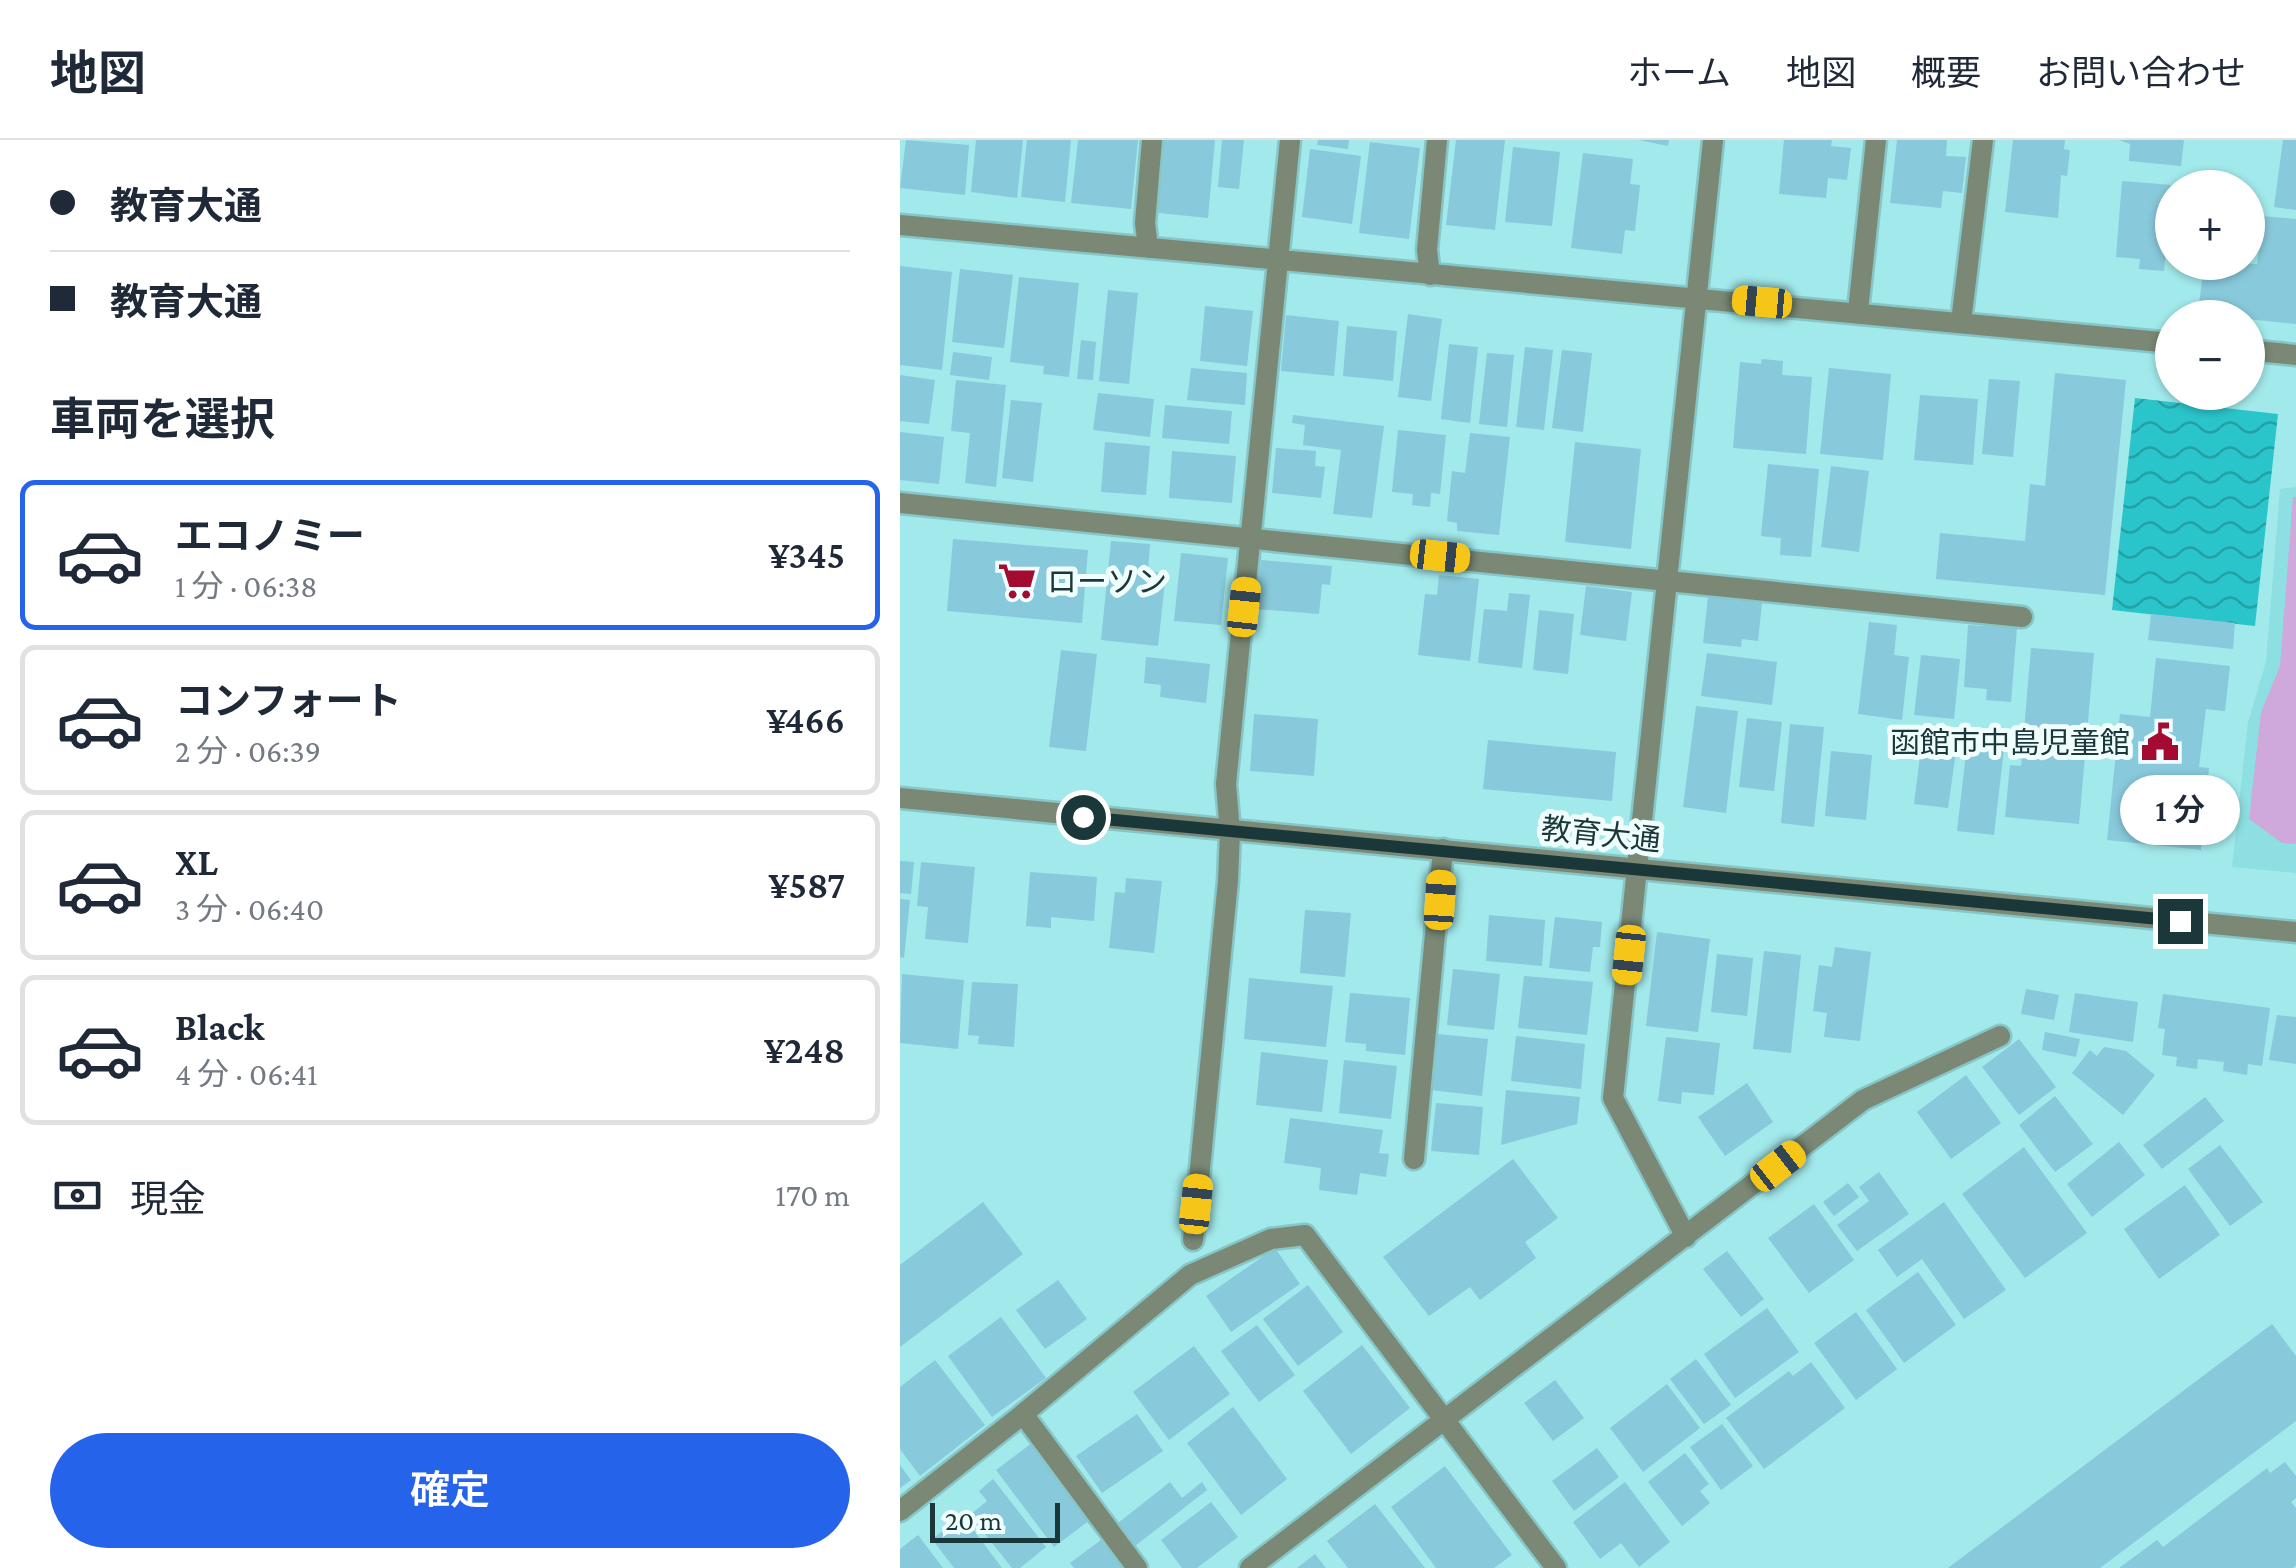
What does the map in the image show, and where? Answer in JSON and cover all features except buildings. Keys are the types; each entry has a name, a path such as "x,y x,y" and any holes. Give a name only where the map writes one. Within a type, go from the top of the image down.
{"street":[{"path":"1148,248 1145,223 1152,140"},
{"path":"1193,1240 1230,832 1226,784 1290,140"},
{"path":"1430,275 1427,250 1437,140"},
{"path":"1686,1237 1613,1098 1713,140"},
{"path":"1858,311 1876,140"},
{"path":"1961,322 1983,140"},
{"path":"900,225 2155,341"},
{"path":"2265,351 2296,354"},
{"path":"900,503 2022,617"},
{"name":"教育大通","path":"900,798 2296,932"},
{"path":"1414,1159 1443,849"},
{"path":"1250,1568 1863,1100 2000,1036"},
{"path":"900,1511 1190,1275 1270,1238 1304,1234 1556,1568"},
{"path":"1023,1414 1137,1568"}],"shaded area":[{"path":"2296,487 2296,873 2232,867 2248,722 2266,662 2280,489"},
{"path":"2293,497 2296,844 2282,843 2249,819 2261,712 2280,666"}],"water":[{"path":"2135,398 2155,400 2155,410 2278,414 2255,626 2112,610"}],"place":[{"name":"ローソン","path":"1017,581"},
{"name":"函館市中島児童館","path":"2160,742"}],"route":[{"path":"1083,817 2180,921"}]}
